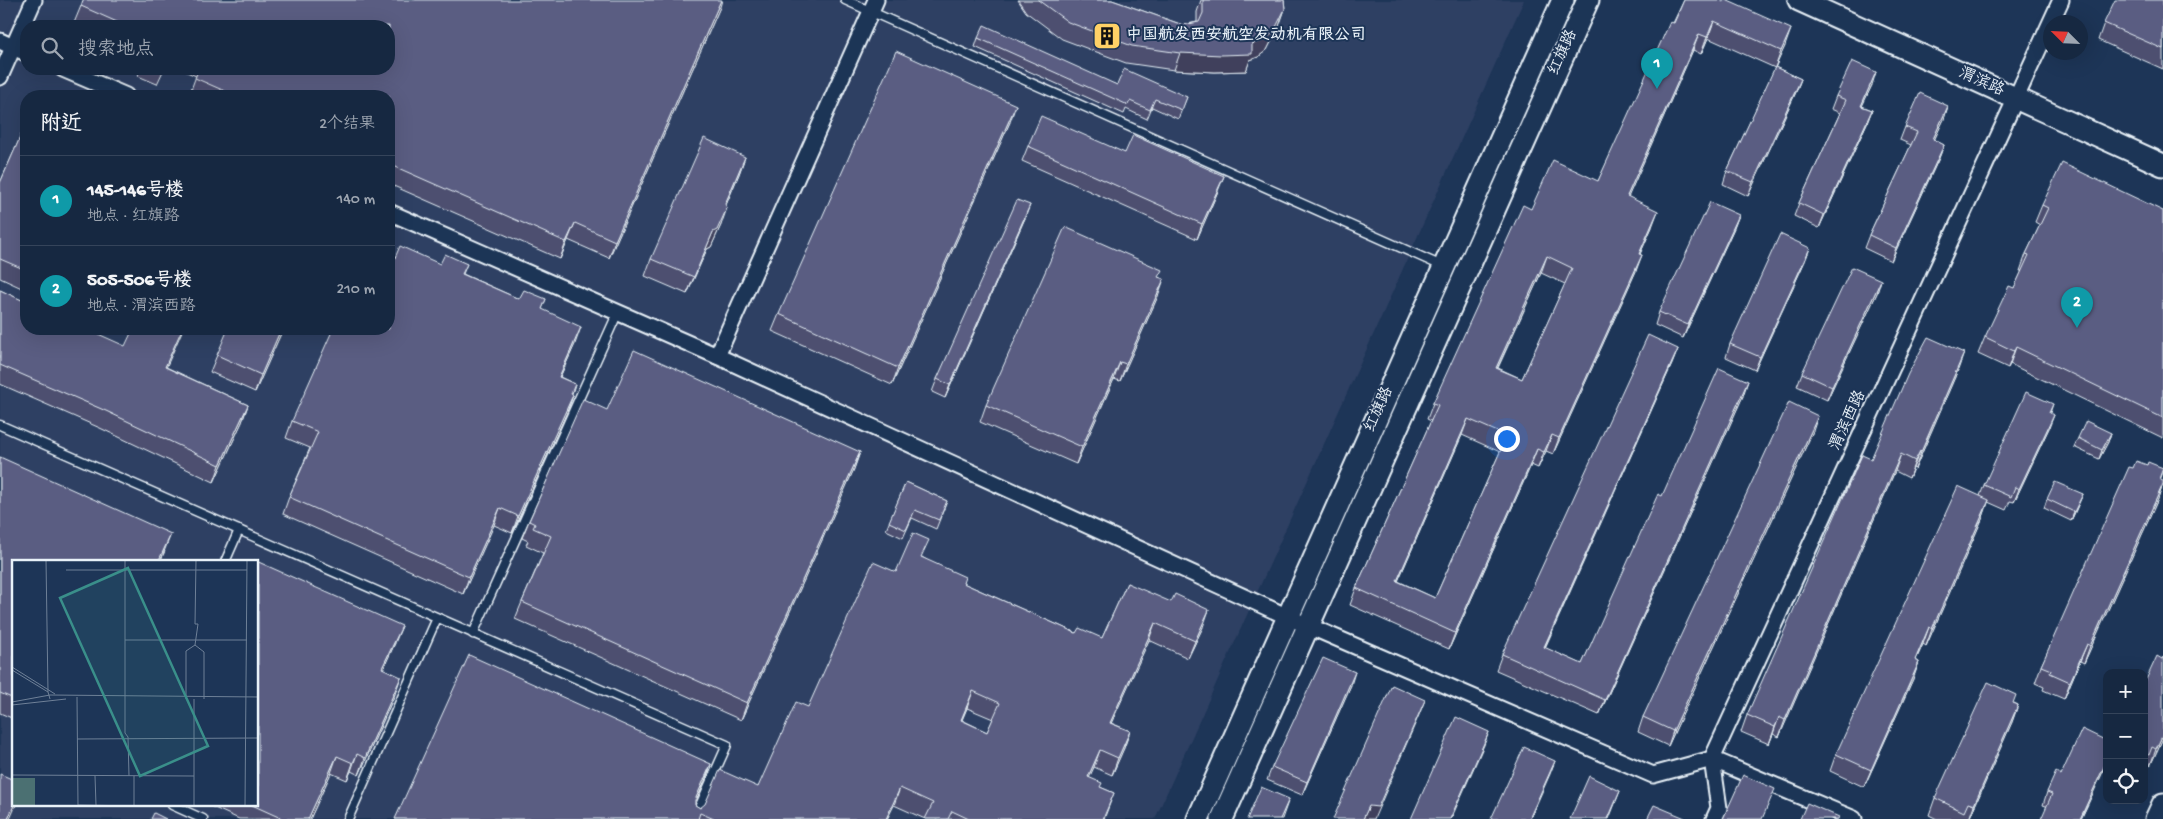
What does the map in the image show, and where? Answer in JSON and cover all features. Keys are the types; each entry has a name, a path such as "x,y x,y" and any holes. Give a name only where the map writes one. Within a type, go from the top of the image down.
{"main road":[{"name":"红旗路","path":"1198,819 1563,0"},
{"name":"渭滨路","path":"1799,0 2163,165"},
{"name":"红旗路","path":"1222,819 1583,1"},
{"path":"2156,819 2163,804"}],"street":[{"path":"25,20 34,0"},
{"name":"渭滨西路","path":"1712,759 2017,99 2060,0"},
{"path":"717,356 873,6"},
{"path":"0,78 20,31"},
{"path":"77,75 112,90"},
{"path":"395,215 717,356 1288,617 1653,775 1712,759 1854,819"},
{"path":"1712,759 1719,808 1714,819"}],"lane":[{"path":"844,0 873,6 1444,267"},
{"path":"473,634 618,312"},
{"path":"0,425 727,745 694,819"},
{"path":"226,560 239,530"},
{"path":"348,819 437,618"},
{"path":"174,806 203,819"}],"shaded area":[{"path":"0,0 1524,0 1155,819 0,819"}],"building":[{"path":"83,0 721,0 615,241 575,223 566,242 395,167 395,90 222,90 195,78 196,75 395,75 395,20 112,20 81,6"},
{"path":"1038,0 1112,0 1183,25 1199,22 1203,13 1203,0 1284,0 1285,9 1273,33 1264,40 1252,44 1252,54 1221,55 1180,53 1132,46 1068,22"},
{"path":"1684,0 1720,0 1723,2 1726,0 1791,29 1781,51 1714,21 1707,37 1699,34 1627,196 1658,211 1639,254 1642,255 1559,438 1552,435 1544,452 1537,449 1455,633 1356,588 1438,405 1433,403 1523,205 1531,209 1553,160 1598,181 1670,22 1674,23","holes":["1547,256 1572,268 1522,379 1496,368","1468,419 1507,436 1435,598 1397,581"]},
{"path":"2115,0 2163,0 2163,49 2104,23"},
{"path":"984,25 1117,85 1124,69 1187,97 1182,110 1155,99 1150,110 1130,101 1128,105 978,38"},
{"path":"896,51 1016,105 898,368 779,314"},
{"path":"1852,61 1876,72 1861,106 1872,110 1824,215 1799,203 1846,100 1836,96"},
{"path":"1775,67 1801,79 1753,182 1727,171"},
{"path":"1920,93 1948,106 1933,139 1944,145 1896,248 1869,235 1917,132 1905,127"},
{"path":"1041,116 1125,153 1133,135 1224,176 1202,224 1028,146"},
{"path":"20,138 20,267 0,259 0,183"},
{"path":"704,138 745,157 725,204 727,208 717,230 713,232 694,277 651,259"},
{"path":"2062,163 2163,211 2163,418 2016,347 2014,351 1985,337 2009,286 2014,288 2029,255 2026,254 2048,208 2042,205"},
{"path":"1017,200 1030,205 950,385 937,379"},
{"path":"1710,202 1739,215 1688,325 1659,312"},
{"path":"1065,227 1162,270 1158,277 1164,279 1126,364 1120,362 1082,447 986,405"},
{"path":"1780,234 1810,248 1760,357 1730,344"},
{"path":"400,246 440,264 445,254 467,264 462,274 519,299 524,290 546,299 542,309 581,327 559,377 575,384 571,394 573,395 518,516 500,508 469,577 289,497 318,432 292,421 330,335 395,335 395,258"},
{"path":"1852,267 1881,280 1832,387 1802,373"},
{"path":"0,290 20,299 20,335 100,335 125,346 130,335 179,335 165,367 248,405 220,465 106,411 0,365"},
{"path":"225,335 278,335 261,375 217,355"},
{"path":"1648,335 1678,349 1544,647 1582,664 1658,494 1662,496 1719,368 1748,381 1605,700 1502,654"},
{"path":"1928,337 1964,353 1921,452 1915,461 1901,454 1785,720 1779,717 1775,727 1747,715 1862,455 1871,459 1908,374"},
{"path":"634,350 860,452 747,703 522,602 551,536 533,528 535,524 529,521 583,399 607,410"},
{"path":"2026,392 2053,404 2049,413 2054,415 2019,489 2015,487 2011,497 1984,485"},
{"path":"1789,402 1818,416 1673,731 1643,717"},
{"path":"2086,421 2111,433 2102,450 2078,438"},
{"path":"0,457 171,534 159,560 12,560 12,698 0,693"},
{"path":"2136,461 2147,465 2148,462 2163,468 2159,479 2163,481 2163,484 2090,646 2087,644 2070,682 2050,673 2051,670 2041,666 2129,467 2133,468"},
{"path":"906,482 947,501 939,520 915,510 906,530 889,522"},
{"path":"2055,482 2083,494 2074,512 2047,499"},
{"path":"1958,486 1989,500 1932,629 1929,627 1915,660 1919,662 1871,770 1836,754"},
{"path":"913,533 929,540 921,557 965,577 963,583 1076,633 1079,628 1102,638 1127,583 1171,602 1175,594 1209,610 1195,641 1155,623 1110,723 1130,731 1118,758 1100,750 1088,777 1102,783 1100,787 1114,793 1103,819 969,819 952,811 948,819 925,819 933,803 900,788 886,819 714,819 700,813 698,819 395,819 469,655 711,764 695,800 695,805 700,808 705,804 720,770 758,787 796,702 808,707 873,562 896,572","holes":["973,691 1000,703 987,732 961,720"]},
{"path":"259,562 402,626 382,668 401,677 365,758 357,754 353,763 337,756 308,819 283,819 254,806 259,806"},
{"path":"2157,656 2162,659 2163,657 2163,734 2156,749 2152,747 2149,755 2148,755 2148,675"},
{"path":"1323,658 1355,672 1307,782 1272,767"},
{"path":"1988,682 2016,695 2013,703 2018,705 1974,805 1968,803 1964,812 1935,798"},
{"path":"1392,685 1425,700 1378,807 1369,806 1363,819 1333,819"},
{"path":"1456,717 1489,732 1450,819 1411,819"},
{"path":"2082,729 2103,739 2103,769 2080,819 2041,819 2052,794 2047,792 2056,772 2061,775"},
{"path":"1524,747 1555,761 1529,819 1491,819"},
{"path":"0,774 12,779 12,806 14,806 8,819 0,819"},
{"path":"1743,775 1775,789 1762,819 1723,819"},
{"path":"1589,776 1620,791 1608,819 1570,819"},
{"path":"1261,787 1289,799 1280,819 1247,819"},
{"path":"1807,803 1839,817 1838,819 1800,819"},
{"path":"1654,805 1685,818 1685,819 1647,819"},
{"path":"154,813 166,819 151,819"}],"place":[{"name":"中国航发西安航空发动机有限公司","path":"1107,36"},
{"name":"145-146号楼","path":"1657,89"},
{"name":"505-506号楼","path":"2077,328"}]}
